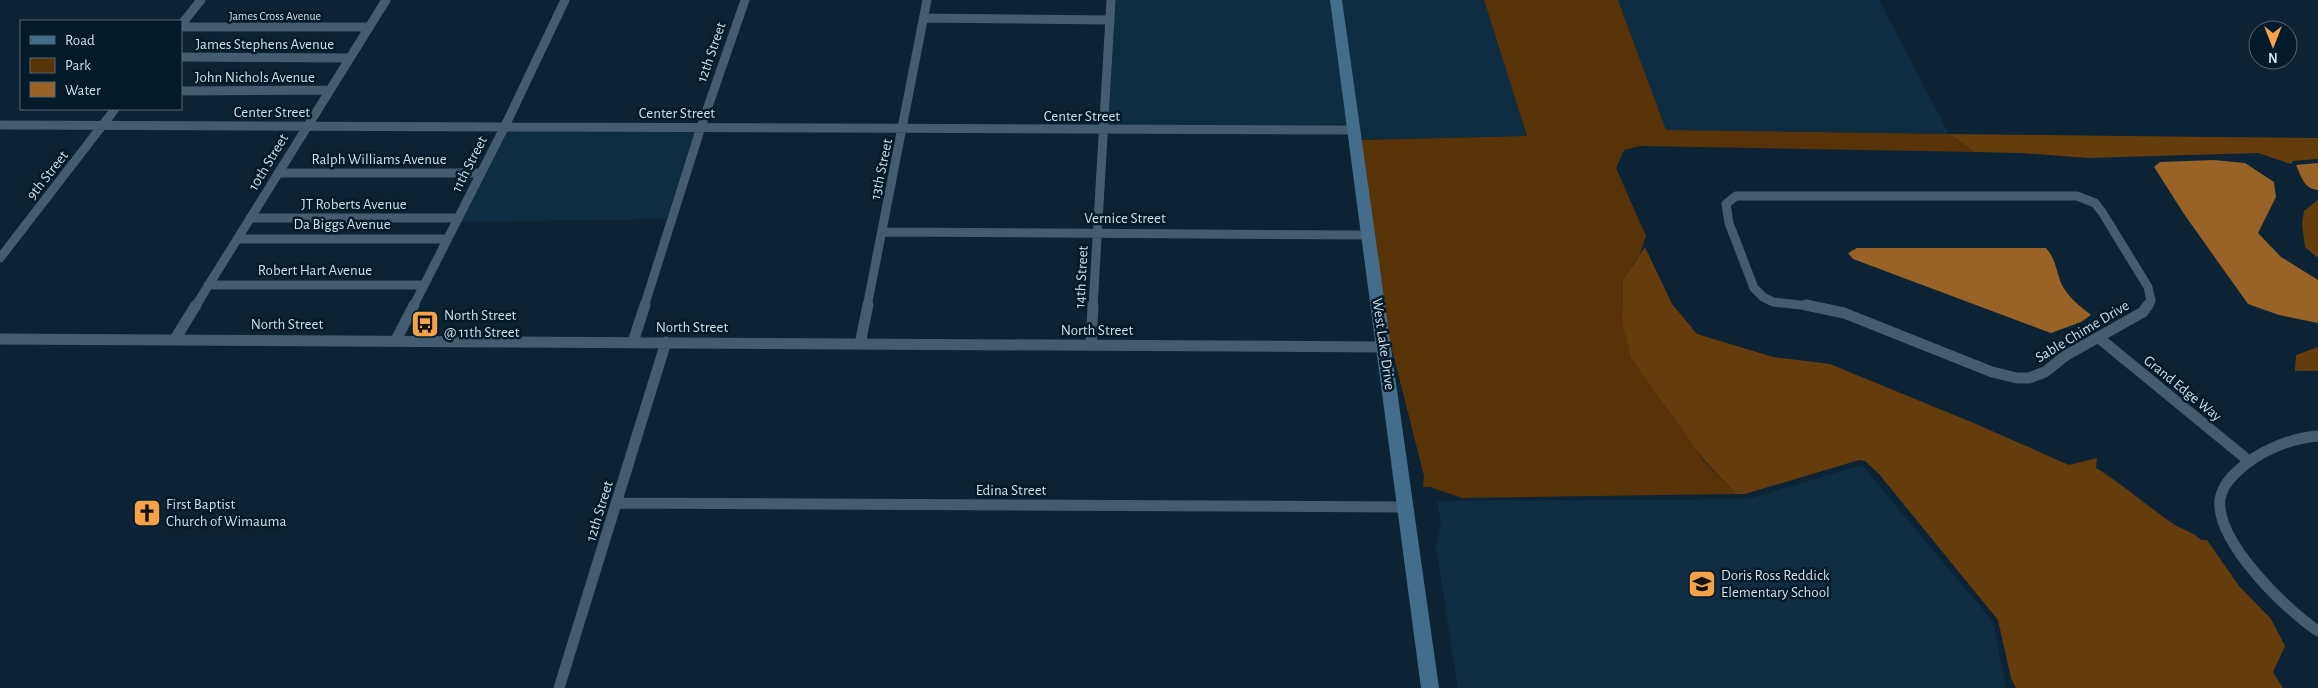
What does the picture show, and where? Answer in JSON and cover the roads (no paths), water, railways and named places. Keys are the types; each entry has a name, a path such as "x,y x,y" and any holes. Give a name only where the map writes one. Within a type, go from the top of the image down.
{"street":[{"path":"182,25 201,0"},
{"name":"10th Street","path":"174,339 386,0"},
{"name":"11th Street","path":"396,340 565,0"},
{"name":"12th Street","path":"633,342 701,127 745,0"},
{"name":"13th Street","path":"860,344 927,0"},
{"name":"14th Street","path":"1091,345 1111,0"},
{"name":"West Lake Drive","path":"1336,0 1430,688"},
{"path":"924,18 1110,20"},
{"name":"James Cross Avenue","path":"182,26 369,27"},
{"name":"James Stephens Avenue","path":"182,58 349,58"},
{"name":"John Nichols Avenue","path":"182,91 329,90"},
{"name":"9th Street","path":"0,258 115,110"},
{"name":"Center Street","path":"0,125 1354,130"},
{"name":"Ralph Williams Avenue","path":"278,173 480,173"},
{"name":"Sable Chime Drive","path":"1736,196 2077,196 2095,203 2102,212 2148,287 2151,301 2143,312 2099,338 2065,356 2045,372 2030,378 2017,378 1992,372 1829,309 1773,302 1763,297 1754,288 1729,223 1726,204 1736,196"},
{"name":"JT Roberts Avenue","path":"250,218 457,218"},
{"name":"Vernice Street","path":"882,232 1368,235"},
{"name":"Da Biggs Avenue","path":"237,239 446,239"},
{"name":"Robert Hart Avenue","path":"208,286 423,285"},
{"name":"Grand Edge Way","path":"2099,338 2249,461"},
{"name":"North Street","path":"0,340 396,340 1384,347"},
{"name":"12th Street","path":"559,688 666,342"},
{"path":"2318,436 2294,439 2249,461 2235,473 2223,489 2221,508 2224,530 2254,574 2309,625 2318,631"},
{"name":"Edina Street","path":"617,503 1405,506"}],"water":[{"path":"2214,160 2245,163 2274,182 2276,197 2258,233 2281,257 2318,280 2318,323 2279,315 2248,304 2184,214 2154,167 2160,162"},
{"path":"2318,163 2318,190 2306,185 2296,165"},
{"path":"1857,248 2046,248 2052,257 2066,291 2091,315 2081,322 2051,333 1853,259 1848,253"}],"place":[{"name":"North Street @ 11th Street","path":"425,324"},
{"name":"First Baptist Church of Wimauma","path":"147,513"},
{"name":"Doris Ross Reddick Elementary School","path":"1702,584"}]}
